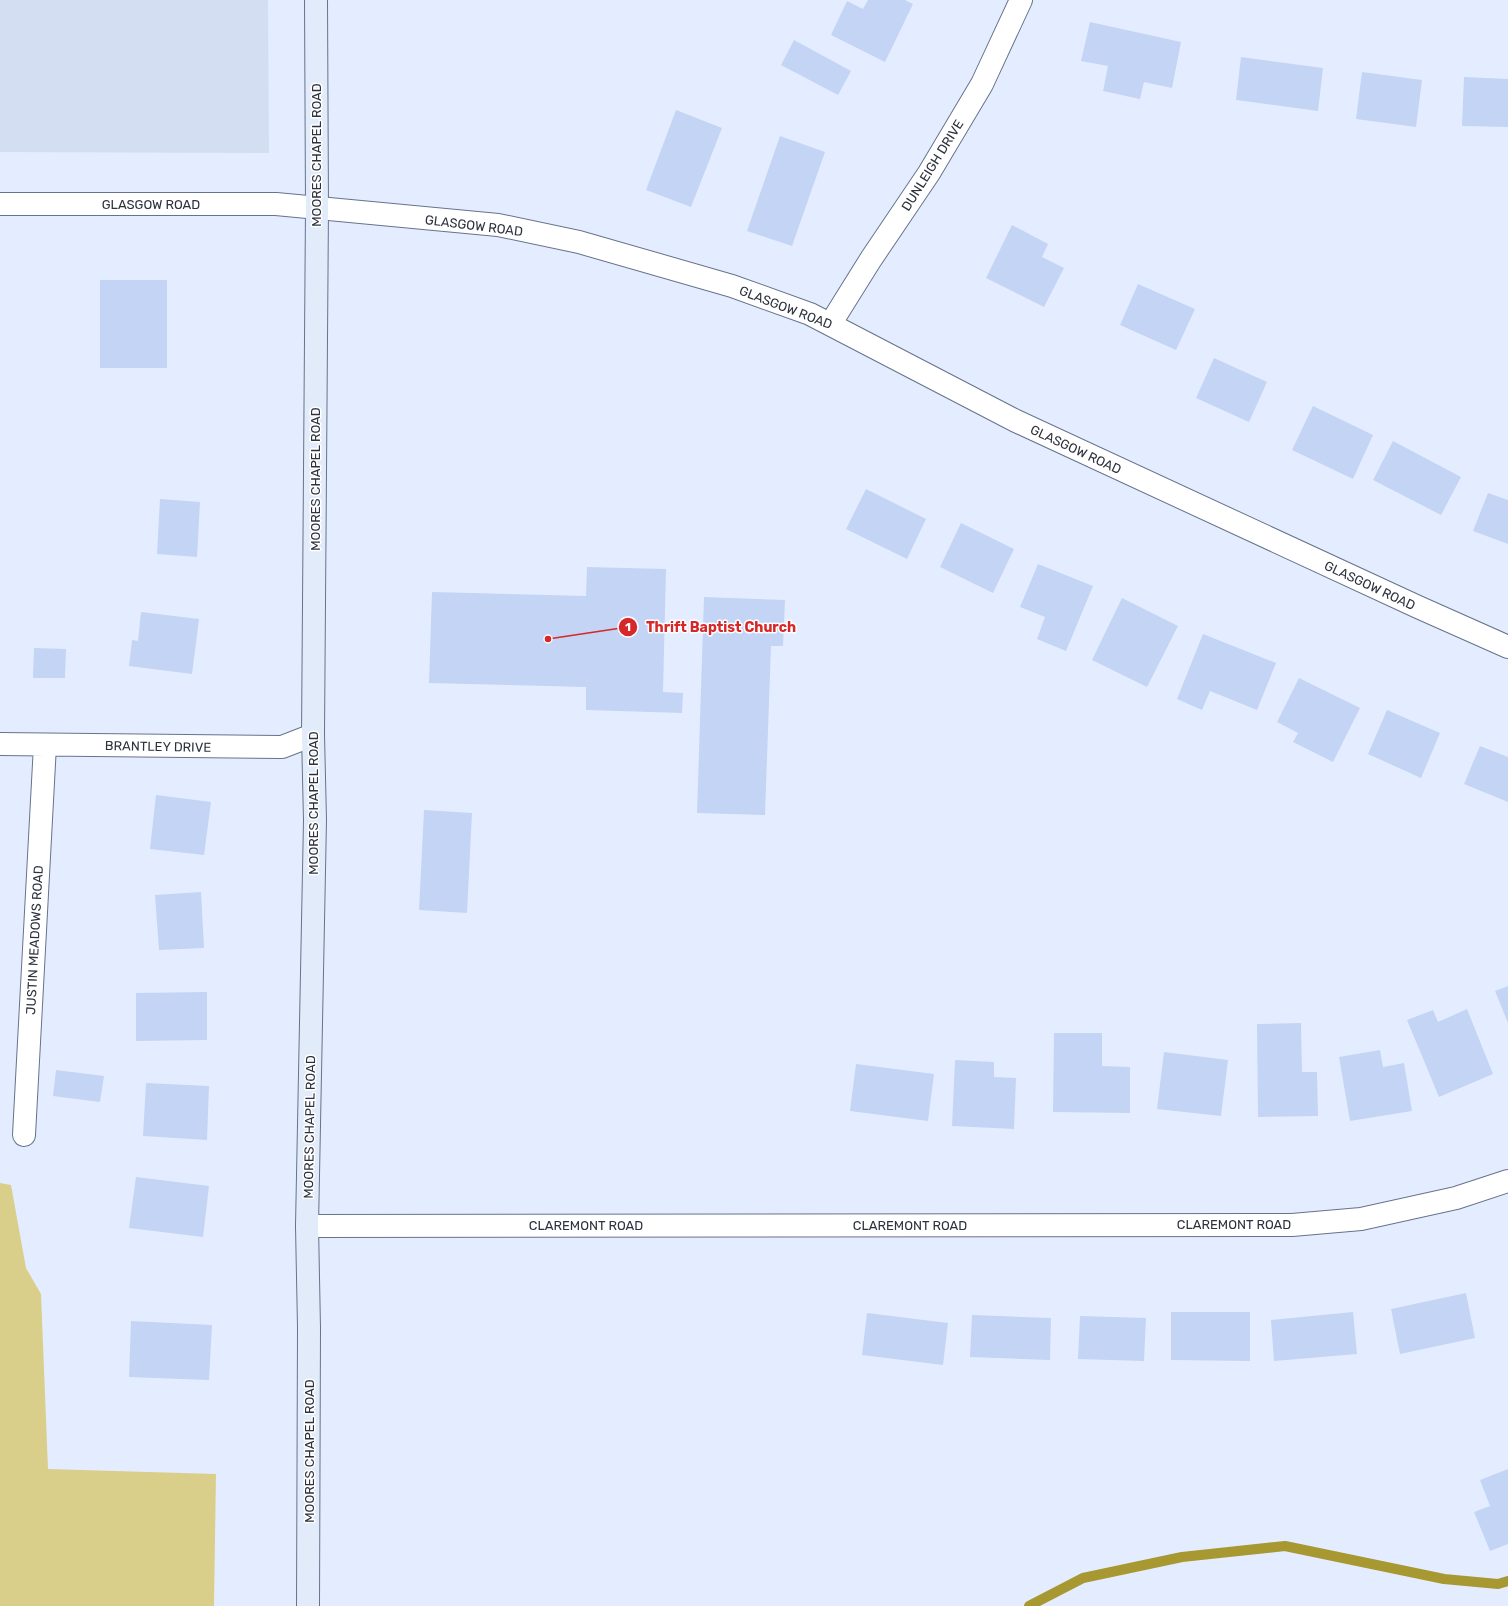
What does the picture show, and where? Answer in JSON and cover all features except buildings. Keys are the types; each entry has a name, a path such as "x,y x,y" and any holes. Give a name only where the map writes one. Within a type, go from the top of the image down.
{"main road":[{"name":"MOORES CHAPEL ROAD","path":"308,1606 309,1328 307,1226 315,820 313,735 317,207 316,0"}],"street":[{"name":"DUNLEIGH DRIVE","path":"831,324 870,259 929,173 982,84 1021,0"},
{"name":"GLASGOW ROAD","path":"0,204 276,204 498,225 579,242 732,286 810,314 1016,421 1418,607 1508,647"},
{"name":"BRANTLEY DRIVE","path":"0,744 282,747 313,735"},
{"name":"JUSTIN MEADOWS ROAD","path":"24,1135 45,745"},
{"name":"CLAREMONT ROAD","path":"307,1226 1292,1225 1360,1219 1456,1198 1507,1183"}],"shaded area":[{"path":"0,0 268,0 269,153 0,152"},
{"path":"0,1183 11,1185 26,1268 41,1294 48,1469 216,1474 214,1606 0,1606"}],"waterway":[{"path":"1029,1606 1083,1578 1182,1557 1285,1546 1444,1579 1498,1584 1508,1581"}],"place":[{"name":"Thrift Baptist Church","path":"548,639"}]}
